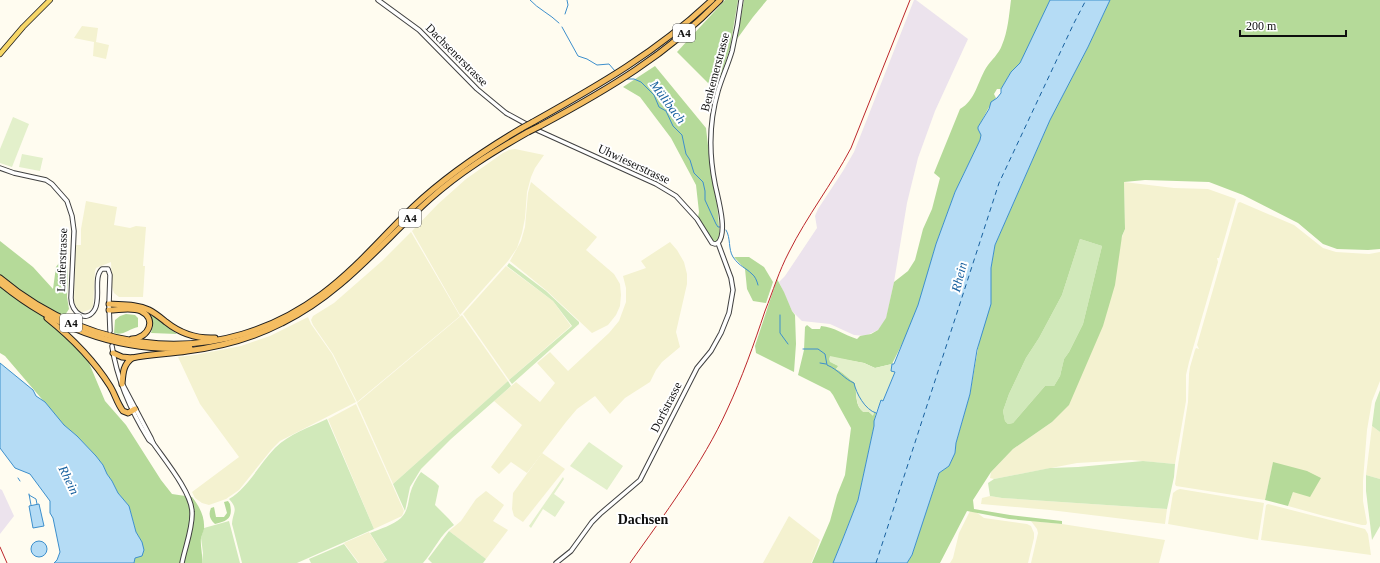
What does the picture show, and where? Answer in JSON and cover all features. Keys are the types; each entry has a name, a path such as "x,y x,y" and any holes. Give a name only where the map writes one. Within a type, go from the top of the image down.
{"highway":[{"name":"A4","path":"0,278 29,300 62,319 88,330 117,338 153,344 182,344 213,341 244,334 283,318 318,297 344,276 407,213 435,188 474,158 522,126 533,122 590,90 642,57 678,30 712,0"},
{"name":"A4","path":"0,283 30,306 54,320 105,340 144,347 172,348 204,346 229,342 276,326 298,315 321,300 361,267 414,214 445,186 483,159 597,94 646,63 683,34 720,0"},
{"path":"109,307 133,305 144,308 155,313 177,330 194,337 216,338 244,334"},
{"path":"30,306 65,332 92,360 108,383 123,411 127,413 134,410"},
{"name":"A4","path":"109,307 134,309 140,311 146,315 149,323 148,331 142,336 132,339 117,338"},
{"path":"113,353 120,357 132,358 193,350 229,342"},
{"path":"122,384 124,368 127,362 132,358"}],"main road":[{"path":"0,54 23,27 50,0"}],"street":[{"name":"Dachsenerstrasse","path":"378,0 419,30 477,90 522,126"},
{"name":"Benkemerstrasse","path":"718,244 722,236 722,223 712,161 711,124 718,91 730,58 741,0"},
{"name":"Uhwieserstrasse","path":"522,126 667,189 690,210 712,243 718,244"},
{"name":"Lauferstrasse","path":"0,168 14,173 46,180 52,184 64,197 69,206 73,221 71,298 73,308 76,313 81,315 89,314 94,310 97,302 99,274 101,270 108,269 110,273 110,331"},
{"name":"Dorfstrasse","path":"556,563 571,551 592,522 600,514 640,480 697,368 711,351 721,333 729,313 733,290 729,273 718,244"},
{"path":"112,346 123,390 149,440 153,443 182,486 192,508 191,525 182,563"}],"shaded area":[{"path":"914,0 968,39 935,111 918,158 907,203 894,282 886,319 878,330 865,336 854,335 830,324 802,321 792,311 779,282 785,276 817,228 815,216 818,209 854,152"},
{"path":"82,26 98,28 96,42 109,45 106,59 93,56 94,42 74,38"},
{"path":"515,149 544,155 531,177 527,192 522,233 517,248 508,261 460,315 412,231 438,204 466,179 503,153"},
{"path":"531,182 597,237 586,250 614,274 620,284 620,306 616,315 608,325 592,333 547,291 510,261 521,241 525,227 528,193"},
{"path":"1124,182 1174,188 1208,189 1236,199 1219,258 1217,258 1218,262 1186,375 1186,401 1175,464 1131,460 1077,463 994,479 990,478 991,472 1013,449 1052,422 1125,229"},
{"path":"86,201 117,207 114,225 130,228 136,226 146,227 143,266 145,266 143,297 119,297 114,293 112,287 111,262 96,268 93,306 91,309 79,312 75,307 75,245 81,245 81,229"},
{"path":"1240,202 1294,225 1323,248 1336,252 1369,254 1380,252 1380,381 1372,401 1367,430 1363,481 1363,501 1367,523 1366,525 1288,506 1293,492 1273,463 1265,500 1176,486 1175,484 1188,402 1190,367 1196,348 1199,349 1197,345 1238,203"},
{"path":"411,232 460,316 357,402 333,354 311,320 313,316 334,303 382,261"},
{"path":"670,242 684,262 687,274 687,284 676,332 680,347 662,362 650,382 625,398 610,414 595,396 577,409 527,473 511,462 499,474 491,467 522,425 494,401 516,382 540,402 555,383 537,363 550,352 568,371 609,333 619,321 626,302 626,288 623,276 646,268 641,261"},
{"path":"506,266 553,301 571,326 509,380 463,314"},
{"path":"462,315 508,381 393,484 357,403"},
{"path":"308,317 311,324 332,354 356,402 280,441 239,490 226,499 209,505 202,503 195,498 192,492 239,457 200,404 178,357 241,346 270,336"},
{"path":"356,404 404,511 402,516 374,529 328,419"},
{"path":"1372,426 1380,432 1380,479 1366,475"},
{"path":"542,453 565,469 523,522 514,516 512,509 513,493"},
{"path":"0,489 2,490 14,516 0,534"},
{"path":"1180,489 1264,503 1258,540 1168,524 1173,493"},
{"path":"486,491 504,505 493,521 508,530 486,559 449,531 461,521 476,499"},
{"path":"990,496 1167,509 1165,524 1050,510 981,504 982,498"},
{"path":"1268,504 1365,529 1368,534 1371,555 1261,540 1266,505"},
{"path":"970,511 976,512 984,518 1027,524 1031,526 1034,533 1034,538 1028,563 950,563 953,558 959,533"},
{"path":"789,516 820,540 811,563 763,563"},
{"path":"1031,521 1062,524 1165,540 1159,563 1031,563 1038,533"},
{"path":"369,532 387,561 384,563 359,563 344,543"}],"green space":[{"path":"725,0 738,0 730,48 716,91 677,52"},
{"path":"744,0 767,0 737,39"},
{"path":"1011,0 1050,0 1020,63 1011,72 1001,89 997,89 994,94 996,98 989,107 978,127 981,135 980,140 955,192 936,244 918,306 909,330 892,364 875,368 864,363 830,357 833,363 839,366 836,369 844,373 855,383 857,402 861,409 873,415 874,412 876,413 858,500 833,563 812,563 830,521 837,495 845,475 851,428 830,391 798,375 804,350 805,327 807,325 812,329 820,329 821,326 835,329 857,339 860,336 871,334 878,330 886,318 894,282 908,271 915,260 923,229 932,209 940,178 934,173 960,109 973,96 983,73 1001,48 1007,29"},
{"path":"1110,0 1380,0 1380,249 1337,249 1323,244 1298,223 1243,195 1209,182 1145,180 1124,182 1125,229 1122,236 1115,285 1103,326 1069,405 1052,422 1013,449 991,472 973,500 974,509 1062,521 1062,524 1009,519 967,511 940,563 907,563 912,555 939,473 949,466 955,453 956,443 970,394 995,245 1050,120 1088,47","holes":["1080,239 1102,246 1083,324 1064,359 1060,376 1054,386 1045,386 1013,423 1008,424 1005,421 1003,411 1009,394 1026,358 1039,338 1062,295"]},
{"path":"655,66 706,128 711,172 717,204 720,237 717,241 713,241 698,217 699,212 696,185 671,138 640,97 623,87"},
{"path":"13,117 29,124 12,167 0,163 0,149"},
{"path":"22,154 43,158 40,171 19,167"},
{"path":"1080,239 1102,246 1083,324 1064,359 1060,376 1054,386 1045,386 1013,423 1008,424 1005,421 1003,411 1009,394 1026,358 1039,338 1062,295"},
{"path":"0,241 33,267 53,289 56,267 62,259 66,259 68,273 67,297 69,309 57,327 84,351 105,401 126,425 161,480 172,494 192,497 197,504 204,524 201,538 202,563 134,563 135,558 138,556 142,542 136,532 129,506 118,493 103,465 77,436 64,425 5,356 0,353"},
{"path":"734,257 749,257 764,267 773,282 766,303 753,301 747,289 745,269"},
{"path":"509,263 546,291 579,322 579,324 512,384 509,380 572,326 553,301 507,266"},
{"path":"777,279 795,315 796,344 794,372 756,353 755,346"},
{"path":"126,314 135,315 138,318 138,327 123,333 114,333 115,320"},
{"path":"151,314 177,334 151,333 153,326"},
{"path":"830,356 864,363 875,368 892,364 892,371 895,371 883,401 881,401 873,416 869,412 863,412 860,409 857,402 855,383 836,369 838,366 830,362"},
{"path":"508,381 511,386 451,439 421,469 410,487 405,511 393,484"},
{"path":"1380,390 1380,432 1372,426 1375,403"},
{"path":"327,419 374,529 297,563 242,563 232,524 235,508 229,499 248,482 269,454 281,443 300,431"},
{"path":"589,442 623,466 607,490 570,466"},
{"path":"1143,461 1175,464 1174,477 1167,509 990,496 988,483 994,479 1050,468"},
{"path":"1273,462 1307,471 1321,478 1310,497 1293,492 1288,506 1265,500"},
{"path":"421,472 439,486 435,505 454,525 445,533 423,563 383,563 387,560 370,533 386,527 401,518 405,513 412,488"},
{"path":"1366,475 1380,479 1380,526 1372,540 1366,491"},
{"path":"563,477 564,479 554,494 565,502 555,517 543,509 531,528 529,526"},
{"path":"228,501 231,509 230,516 223,522 215,524 210,517 211,508 214,507 216,517 224,517 227,513 224,502"},
{"path":"229,521 240,563 202,563 203,553 201,538 204,528"},
{"path":"449,531 486,559 483,563 432,563 428,559"},
{"path":"344,544 358,563 311,563 309,559"}],"water":[{"name":"Rhein","path":"1050,0 1110,0 1088,47 1050,120 995,245 991,268 991,304 977,350 970,394 956,443 955,453 949,466 939,473 912,555 907,563 833,563 858,500 874,421 881,400 883,401 895,372 891,371 892,364 894,364 918,305 936,244 955,192 980,140 981,135 978,127 989,109 991,102 1001,93 1001,89 1011,72 1020,63"},
{"name":"Rhein","path":"0,363 33,390 36,396 45,402 64,425 77,436 103,465 118,493 129,506 136,532 142,542 144,550 142,556 135,558 134,563 54,563 60,552 53,518 50,513 50,501 30,474 15,468 0,448"},
{"path":"39,504 44,526 33,528 29,506"},
{"path":"39,541 45,543 47,549 45,555 39,557 33,555 31,549 33,543"}],"waterway":[{"name":"Mülibach","path":"530,0 559,23"},
{"path":"565,14 568,5 567,0"},
{"name":"Mülibach","path":"562,27 578,56 597,65 609,64 615,71"},
{"name":"Mülibach","path":"626,79 634,79 641,82 654,95 659,107 666,111 673,126 682,135 686,154 690,160 694,173 703,182 705,200 716,224 720,227"},
{"name":"Mülibach","path":"726,230 728,233 731,254 738,263 753,275 758,285"},
{"name":"Mülibach","path":"780,315 780,333 788,344"},
{"name":"Mülibach","path":"803,349 818,349 825,354 827,365 854,383 862,401 868,408 876,413"},
{"name":"Mülibach","path":"820,363 826,364"},
{"path":"29,494 31,505"},
{"path":"29,495 36,499 37,504"}],"ferry route":[{"path":"876,563 999,183 1086,0"}],"railway":[{"path":"630,563 695,469 717,430 743,373 782,266 851,148 910,0"},
{"path":"0,547 7,563"}],"district":[{"name":"Dachsen","path":"643,519"}]}
